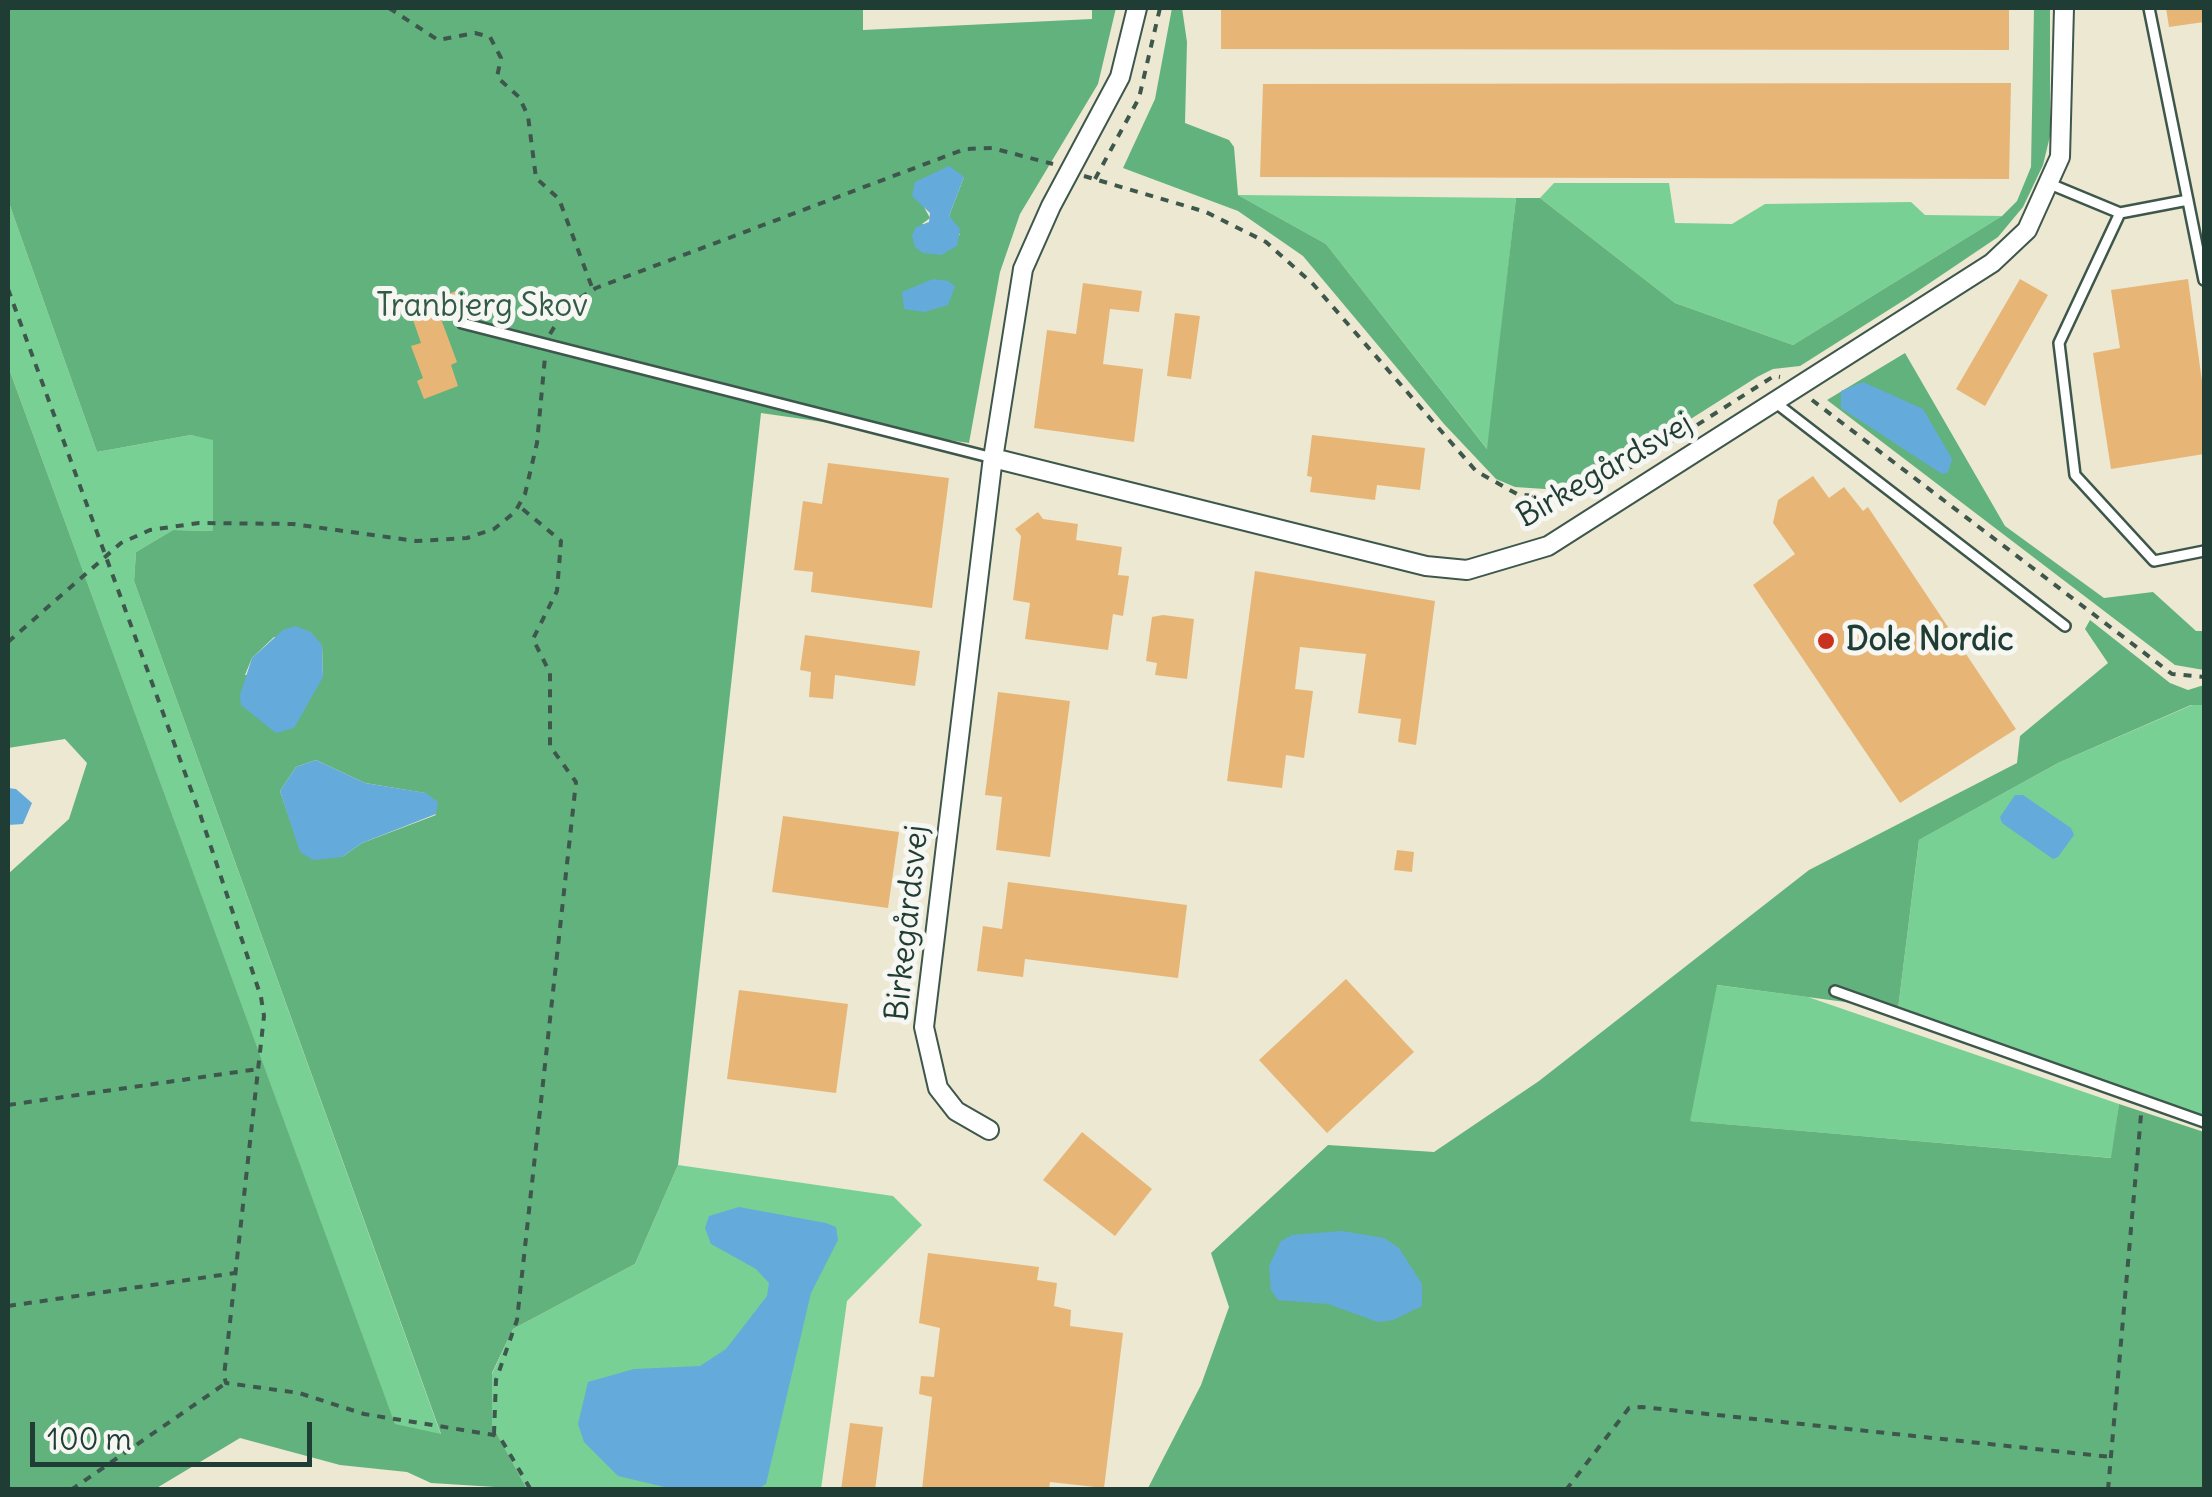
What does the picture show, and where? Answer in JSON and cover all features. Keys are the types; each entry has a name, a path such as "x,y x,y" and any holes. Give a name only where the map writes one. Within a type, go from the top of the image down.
{"street":[{"name":"Birkegårdsvej","path":"989,1130 956,1111 938,1088 924,1027 993,458 1023,269 1120,77 1136,8"},
{"name":"Birkegårdsvej","path":"993,458 1340,546 1467,570 1548,546 1992,263 2028,230 2060,157 2064,8"}],"lane":[{"path":"2149,8 2204,280"},
{"path":"2050,184 2120,213 2188,200"},
{"path":"2120,213 2059,343 2076,475 2154,561 2204,551"},
{"path":"462,323 993,458"},
{"path":"1776,403 2065,626"},
{"path":"1835,991 2204,1122"}],"path":[{"path":"389,8 438,40 475,33 490,37 501,58 497,78 519,97 528,116 536,178 559,199 593,290"},
{"path":"1095,179 1139,98 1160,8"},
{"path":"8,642 106,555 150,530 198,523 293,524 416,541 466,538 494,529 519,506 536,443 546,346 566,306 593,290 965,150 1006,151 1206,212 1266,242 1313,284 1476,471 1517,494 1552,498 1590,490 1774,376 1798,390 2172,674 2204,677"},
{"path":"8,289 261,997 264,1016 226,1383"},
{"path":"494,1435 496,1380 518,1320 576,782 550,746 550,673 534,638 556,591 562,541 519,506"},
{"path":"8,1105 258,1069"},
{"path":"2108,1490 2142,1100"},
{"path":"8,1306 235,1274"},
{"path":"71,1490 226,1383 299,1393 364,1414 494,1435 501,1439 531,1490"},
{"path":"1566,1490 1629,1408 1642,1406 2111,1457"}],"green space":[{"name":"Tranbjerg Skov","path":"8,8 863,8 863,30 1092,19 1092,8 1116,8 1098,84 1020,214 1000,272 969,443 761,413 678,1165 635,1264 513,1329 492,1373 492,1425 527,1489 431,1483 407,1472 340,1465 240,1438 155,1489 8,1489 8,874 69,819 87,763 65,739 8,748 8,366 395,1424 441,1434 134,581 136,552 173,530 213,531 213,440 191,435 97,452 8,200","holes":["964,177 949,216 960,235 922,224 930,218 924,207","274,637 322,645 323,677 245,675 252,658","316,760 365,783 425,793 436,815 362,843 342,857 301,852 280,791 296,767"]},
{"path":"1172,8 1182,8 1187,42 1185,123 1229,140 1234,147 1238,195 1326,244 1487,449 1516,198 1540,198 1675,303 1793,345 2002,216 2017,201 2031,167 2034,8 2050,8 2050,136 2043,165 2023,207 1998,237 1909,297 1800,366 1773,369 1757,377 1588,484 1560,490 1515,487 1496,479 1444,424 1303,256 1238,211 1123,168 1155,99"},
{"path":"1554,183 1669,183 1675,223 1732,224 1765,204 1911,202 1925,215 2002,216 1793,345 1675,303 1540,198"},
{"path":"1238,195 1516,198 1488,450 1326,244"},
{"path":"8,200 97,452 191,435 213,439 213,531 173,530 136,552 134,581 441,1435 395,1425 8,366"},
{"path":"1905,353 2005,526 2104,598 2153,592 2196,631 2204,631 2204,670 2175,665 1827,400"},
{"path":"2090,620 2170,683 2188,690 2204,685 2204,705 2191,705 2058,763 1919,840 1898,1009 1717,985 1690,1121 2111,1158 2119,1104 2204,1132 2204,1489 1147,1490 1201,1385 1229,1307 1211,1253 1328,1145 1434,1152 1539,1081 1809,870 2017,763 2020,736 2108,663 2085,629"},
{"path":"2192,705 2204,705 2204,1116 1898,1009 1919,840 2058,763"},
{"path":"1716,985 1808,997 2119,1104 2112,1158 1689,1121"},
{"path":"678,1165 893,1196 922,1225 847,1301 821,1489 527,1489 492,1425 492,1374 513,1329 635,1264"}],"water":[{"path":"949,166 964,177 949,216 960,229 957,246 941,255 923,253 915,247 912,236 916,227 929,222 930,213 912,196 915,182"},
{"path":"933,279 955,286 948,305 924,312 904,309 902,292"},
{"path":"1863,382 1923,409 1952,459 1948,472 1942,474 1841,408 1841,391"},
{"path":"295,626 311,632 322,645 323,677 294,728 276,733 241,705 240,695 252,658 283,630"},
{"path":"316,760 365,783 426,793 438,802 436,814 362,843 342,857 313,860 300,852 280,791 296,767"},
{"path":"8,788 16,789 32,803 23,824 8,825"},
{"path":"2015,795 2023,795 2071,828 2074,835 2058,857 2053,859 2002,823 2000,817"},
{"path":"739,1207 826,1223 836,1227 838,1240 811,1293 766,1484 758,1489 677,1490 618,1476 584,1442 578,1424 588,1382 634,1369 700,1366 726,1349 767,1296 769,1283 756,1269 711,1244 705,1228 709,1216"},
{"path":"1342,1231 1384,1238 1399,1248 1422,1284 1422,1306 1393,1320 1378,1322 1328,1304 1278,1300 1271,1290 1269,1266 1281,1241 1292,1235"}],"building":[{"path":"1221,8 2009,8 2009,50 1221,49"},
{"path":"2166,8 2204,8 2204,22 2169,27"},
{"path":"2011,83 2009,179 1260,177 1263,84"},
{"path":"2020,279 2048,295 1985,406 1956,389"},
{"path":"2188,279 2204,396 2204,454 2111,469 2093,353 2120,348 2111,290"},
{"path":"1083,283 1142,291 1139,312 1110,309 1103,364 1143,369 1134,442 1034,428 1047,330 1076,334"},
{"path":"456,291 463,311 441,319 457,362 451,365 458,386 424,399 417,381 423,378 411,346 421,343 412,317 432,309 429,301"},
{"path":"1175,313 1200,316 1191,379 1167,376"},
{"path":"1312,435 1425,448 1420,490 1377,485 1375,500 1310,492 1312,477 1307,476"},
{"path":"828,463 949,478 932,608 811,592 813,572 794,570 803,501 822,504"},
{"path":"1813,476 1829,498 1844,487 1863,511 1868,507 2016,729 1900,803 1753,585 1795,554 1773,523 1778,500"},
{"path":"1038,512 1043,519 1078,524 1076,540 1122,547 1118,575 1129,576 1123,616 1113,614 1108,650 1025,639 1030,603 1013,600 1021,536 1015,529"},
{"path":"1255,571 1435,601 1416,745 1398,742 1401,719 1358,713 1366,654 1300,647 1295,689 1313,691 1304,758 1286,755 1282,788 1227,781"},
{"path":"1152,617 1194,619 1187,679 1155,675 1157,663 1146,661"},
{"path":"805,635 920,651 915,686 835,675 833,699 809,697 811,672 800,670"},
{"path":"998,692 1070,701 1050,857 996,850 1002,797 985,795"},
{"path":"783,816 899,832 888,908 772,892"},
{"path":"1397,850 1414,852 1412,872 1394,870"},
{"path":"1008,882 1187,905 1178,978 1025,959 1023,977 977,971 983,926 1002,929"},
{"path":"1346,979 1414,1052 1327,1133 1259,1060"},
{"path":"739,990 848,1004 836,1093 727,1079"},
{"path":"1082,1132 1152,1189 1115,1236 1043,1180"},
{"path":"928,1253 1039,1267 1037,1280 1057,1283 1054,1306 1071,1310 1070,1326 1123,1333 1104,1488 1050,1482 1049,1490 922,1490 932,1397 919,1394 921,1376 934,1377 940,1328 919,1323"},
{"path":"850,1423 883,1427 875,1490 841,1490"}],"place":[{"name":"Dole Nordic","path":"1826,641"}]}
